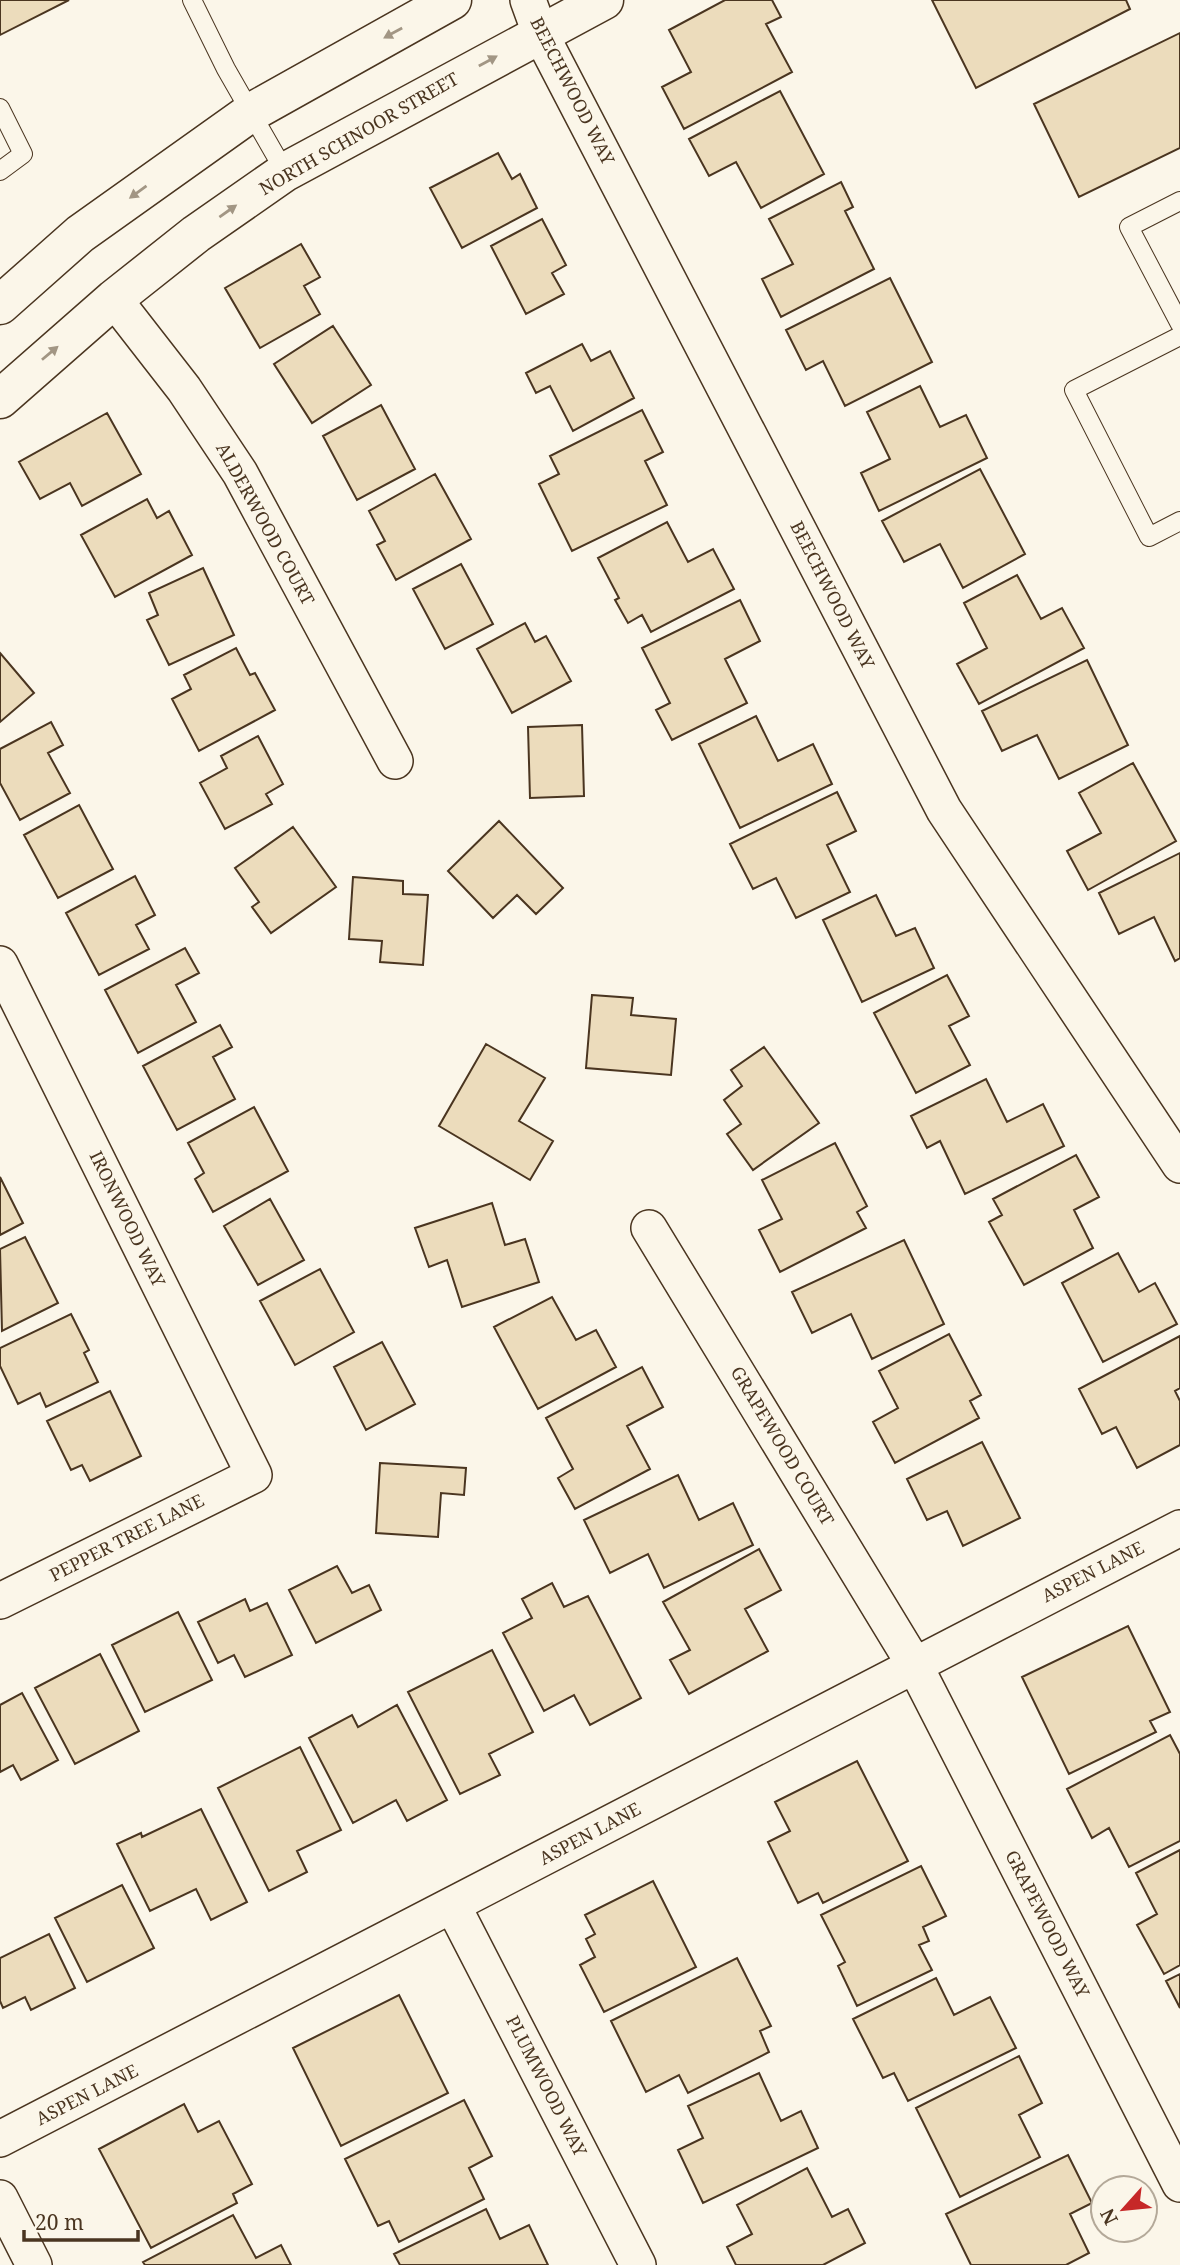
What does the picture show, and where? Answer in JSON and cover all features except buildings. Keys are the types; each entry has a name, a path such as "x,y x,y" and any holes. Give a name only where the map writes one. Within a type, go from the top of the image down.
{"street":[{"path":"0,305 80,234 250,113 453,0"},
{"name":"NORTH SCHNOOR STREET","path":"0,399 114,299 196,234 285,172 534,16 604,0"},
{"name":"BEECHWOOD WAY","path":"534,16 944,810 1180,1165"},
{"name":"ALDERWOOD COURT","path":"114,299 184,388 240,473 395,761"},
{"name":"IRONWOOD WAY","path":"0,964 254,1475"},
{"name":"GRAPEWOOD COURT","path":"649,1228 914,1664"},
{"name":"PEPPER TREE LANE","path":"0,1601 254,1475"},
{"name":"ASPEN LANE","path":"0,2139 1180,1528"},
{"name":"GRAPEWOOD WAY","path":"914,1664 1180,2185"},
{"name":"PLUMWOOD WAY","path":"453,1906 638,2265"},
{"path":"0,2198 34,2265"}],"lane":[{"path":"192,0 250,113 285,172"},
{"path":"0,108 23,154 0,171"},
{"path":"1180,201 1129,227 1180,324"},
{"path":"1180,337 1074,390 1149,537 1180,521"}]}
